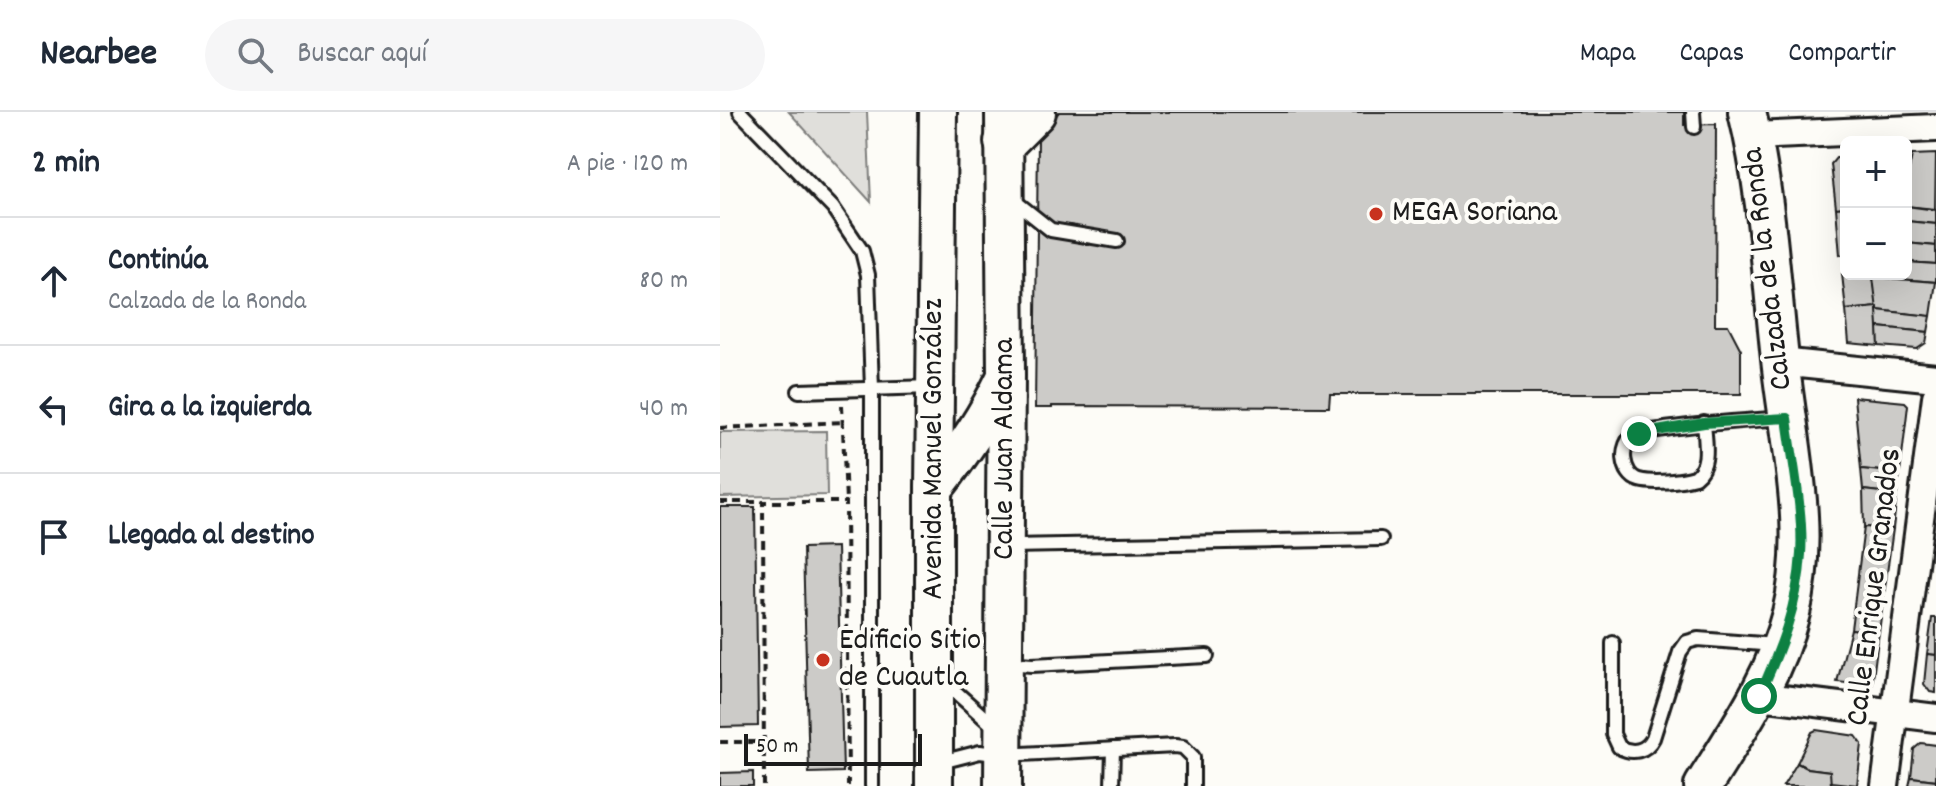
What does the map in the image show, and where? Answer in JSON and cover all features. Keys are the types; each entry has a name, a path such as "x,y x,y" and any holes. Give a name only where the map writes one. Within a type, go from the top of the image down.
{"main road":[{"path":"1005,127 1035,112"}],"street":[{"name":"Avenida Manuel González","path":"934,775 938,112"},
{"path":"1750,124 1936,128"},
{"name":"Calzada de la Ronda","path":"1703,786 1759,696 1783,645 1801,553 1750,124"},
{"name":"Calle Juan Aldama","path":"1003,759 1005,127"},
{"path":"1780,362 1936,378"},
{"path":"934,489 965,450 987,415 1006,375"},
{"name":"Calle Enrique Granados","path":"1885,786 1936,397"},
{"path":"1759,696 1936,718"}],"lane":[{"path":"740,112 833,208 862,251 868,275 872,389 872,786"},
{"path":"1693,112 1694,127"},
{"path":"1006,195 1051,230 1117,241"},
{"path":"799,391 935,387"},
{"path":"1704,423 1705,460 1701,473 1695,477 1644,481 1631,476 1624,451 1633,435 1704,423 1787,418"},
{"path":"1006,546 1381,539"},
{"path":"1613,643 1615,741 1619,747 1632,751 1644,749 1653,738 1680,652 1687,642 1698,639 1783,645"},
{"path":"1004,663 1032,665 1207,656"},
{"path":"935,673 1003,759"},
{"path":"934,775 980,752 1003,759 1113,749 1183,747 1193,757 1193,786"},
{"path":"1112,786 1113,749"}],"path":[{"path":"841,390 846,502 848,786"},
{"path":"720,428 844,422"},
{"path":"720,502 846,502"},
{"path":"763,502 764,786"},
{"path":"720,742 764,742"}],"shaded area":[{"path":"789,112 867,112 871,202"},
{"path":"826,431 827,495 720,497 720,432"}],"building":[{"name":"MEGA Soriana","path":"1059,112 1684,112 1684,125 1716,124 1715,325 1728,325 1741,350 1741,394 1330,394 1329,407 1035,408 1038,137"},
{"path":"1936,154 1935,209 1912,207 1912,155"},
{"path":"1840,158 1840,208 1836,208 1831,164"},
{"path":"1912,207 1936,210 1936,224 1912,222"},
{"path":"1836,208 1840,208 1840,255"},
{"path":"1912,222 1936,224 1936,246 1912,244"},
{"path":"1912,244 1936,246 1936,264 1912,262"},
{"path":"1912,262 1936,264 1936,282 1911,280"},
{"path":"1843,280 1874,280 1878,307 1846,310"},
{"path":"1873,280 1936,282 1931,316 1877,310"},
{"path":"1878,307 1879,346 1849,343 1846,310"},
{"path":"1877,310 1931,316 1928,332 1878,327"},
{"path":"1878,327 1928,332 1926,343 1917,349 1879,346"},
{"path":"1854,397 1905,402 1908,405 1900,473 1861,469"},
{"path":"1861,469 1900,473 1897,494 1863,490"},
{"path":"1863,490 1897,494 1893,529 1864,527"},
{"path":"720,507 755,507 758,726 720,727"},
{"path":"1864,527 1893,529 1879,632 1851,629"},
{"name":"Edificio Sitio de Cuautla","path":"837,547 843,772 809,773 803,548"},
{"path":"1932,618 1936,618 1936,655 1927,654"},
{"path":"1851,629 1879,632 1872,686 1837,682"},
{"path":"1927,654 1936,655 1936,693 1930,692 1924,684"},
{"path":"1812,732 1856,736 1862,744 1857,785 1831,782 1830,771 1807,768 1797,763"},
{"path":"1921,743 1936,745 1936,780 1911,777 1914,749"},
{"path":"1797,763 1807,768 1830,771 1831,786 1783,786"},
{"path":"753,772 753,786 720,786 720,773"},
{"path":"1911,777 1936,780 1936,786 1909,786"}],"place":[{"name":"MEGA Soriana","path":"1376,214"},
{"name":"Edificio Sitio de Cuautla","path":"823,660"}],"route":[{"path":"1639,434 1704,423 1787,418 1801,553 1783,645 1759,696"}]}
